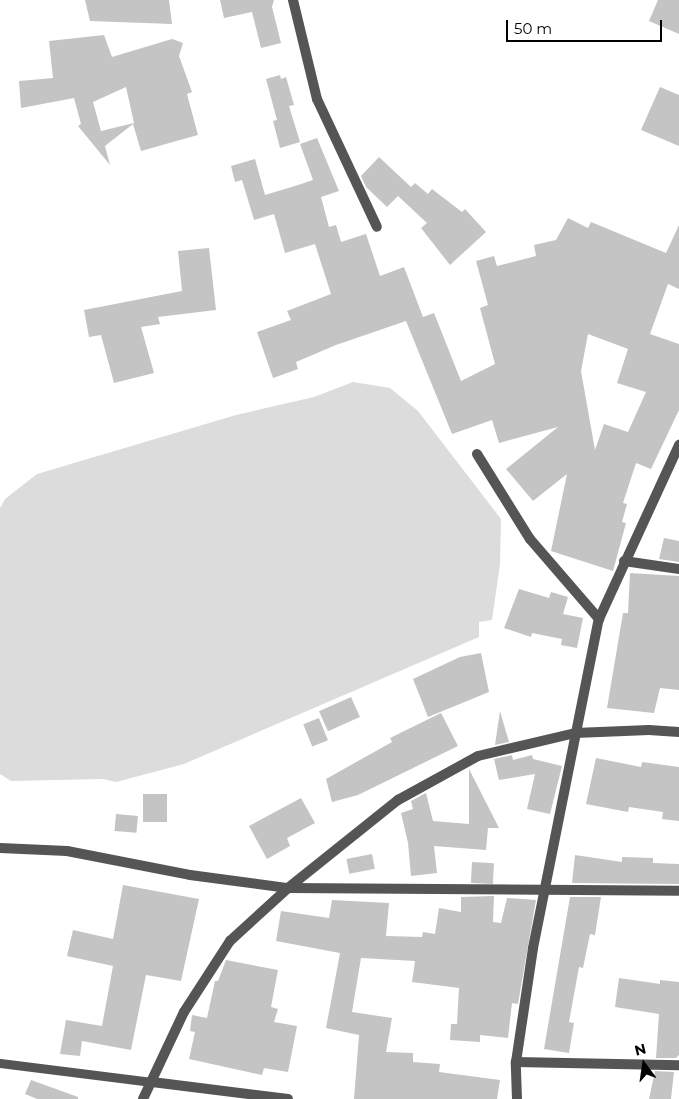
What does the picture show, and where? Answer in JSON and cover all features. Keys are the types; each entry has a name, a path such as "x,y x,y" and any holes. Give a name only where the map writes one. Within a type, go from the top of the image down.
{"street":[{"path":"293,0 317,99 377,227"},
{"path":"517,1099 516,1062 544,888 599,619 624,561 679,445"},
{"path":"477,454 530,539 599,619"},
{"path":"624,561 679,569"},
{"path":"143,1099 184,1012 230,941 288,888 398,800 478,756 575,733 649,730 679,732"},
{"path":"0,848 67,851 190,875 288,888 544,888 679,891"},
{"path":"516,1062 679,1066"},
{"path":"152,1082 288,1099"}],"lane":[{"path":"0,1063 152,1082"}],"shaded area":[{"path":"353,382 390,388 418,411 501,519 500,564 492,620 479,622 479,637 184,764 116,782 103,779 11,781 0,774 0,508 5,499 37,474 236,415 314,397"}],"building":[{"path":"85,0 169,0 172,24 90,21"},
{"path":"220,0 274,0 272,7 281,43 261,48 252,12 224,18"},
{"path":"658,0 679,0 679,34 649,21"},
{"path":"104,35 112,57 172,39 183,43 179,56 192,92 187,94 198,135 141,151 133,124 105,146 110,165 78,126 81,124 74,98 21,108 19,81 53,78 49,41","holes":["126,87 134,123 101,131 93,102"]},
{"path":"280,75 281,79 286,77 294,105 289,106 300,142 280,148 273,121 277,120 266,79"},
{"path":"660,87 679,95 679,146 641,130"},
{"path":"317,138 339,191 321,197 329,227 336,225 341,242 366,234 380,276 404,267 423,317 434,313 461,381 495,364 480,308 488,305 476,261 494,256 497,266 536,256 534,245 556,240 568,218 588,228 591,222 666,253 679,225 679,289 668,284 650,334 679,344 679,410 651,469 636,463 623,503 627,504 622,522 626,523 613,571 551,551 567,474 533,501 506,469 558,427 499,443 492,420 452,434 406,321 336,345 296,362 298,369 273,378 257,332 291,320 287,311 331,294 315,244 285,253 274,214 254,220 242,180 235,182 231,166 255,159 265,195 298,185 313,180 300,144","holes":["588,334 628,349 617,383 646,392 628,432 604,424 595,450 581,371"]},
{"path":"379,157 411,187 415,183 428,194 432,189 462,212 465,209 486,232 450,265 421,228 427,223 398,196 387,207 366,187 361,176"},
{"path":"209,248 216,310 158,317 160,324 141,327 154,373 114,383 101,335 89,337 84,310 182,291 178,251"},
{"path":"664,538 679,541 679,562 659,559"},
{"path":"630,573 679,576 679,690 660,688 654,713 607,708 623,613 628,613"},
{"path":"519,589 549,598 551,592 568,597 563,614 583,618 577,648 561,645 562,639 532,633 531,637 504,628"},
{"path":"481,653 489,692 428,717 413,679 460,657"},
{"path":"351,697 360,717 328,731 319,711"},
{"path":"500,711 509,742 495,745"},
{"path":"441,713 458,746 358,795 332,802 326,779 392,742 390,738"},
{"path":"319,718 328,740 312,747 303,724"},
{"path":"512,755 513,760 532,755 533,759 562,766 550,814 527,809 535,774 499,780 494,759"},
{"path":"596,758 641,767 642,762 679,767 679,821 662,819 663,812 629,807 628,812 586,804"},
{"path":"469,769 499,828 488,828 486,850 434,846 437,873 411,876 408,843 401,813 413,809 411,801 426,793 433,821 469,824"},
{"path":"143,794 167,794 167,822 143,822"},
{"path":"301,798 315,823 287,838 290,846 267,859 249,826"},
{"path":"116,814 138,816 136,833 115,831"},
{"path":"372,854 375,869 349,874 346,859"},
{"path":"575,855 622,862 622,857 653,858 653,863 679,864 679,884 572,883"},
{"path":"472,862 494,863 493,884 471,883"},
{"path":"123,885 199,899 181,981 146,975 131,1050 82,1041 80,1056 60,1054 66,1020 102,1026 113,966 67,956 73,930 113,939"},
{"path":"494,896 493,922 501,923 507,898 536,900 518,1004 512,1003 508,1038 480,1035 480,1042 450,1040 451,1024 457,1024 459,988 412,982 415,961 361,958 352,1012 392,1018 386,1052 413,1053 413,1062 440,1064 439,1072 500,1080 497,1099 354,1099 359,1035 326,1028 340,953 276,941 281,911 329,918 332,900 389,903 386,936 422,937 423,932 435,934 439,908 461,912 461,897"},
{"path":"570,897 601,897 595,935 590,934 583,968 579,967 569,1022 574,1023 569,1053 544,1049"},
{"path":"226,960 278,970 271,1007 278,1009 274,1022 297,1026 288,1072 264,1068 262,1075 189,1059 195,1032 190,1031 192,1015 207,1018 215,981 218,981"},
{"path":"619,978 660,984 660,980 679,982 679,1055 676,1058 656,1058 659,1014 615,1007"},
{"path":"655,1071 674,1072 671,1099 649,1099"},
{"path":"31,1080 78,1097 78,1099 37,1099 25,1094"}]}
